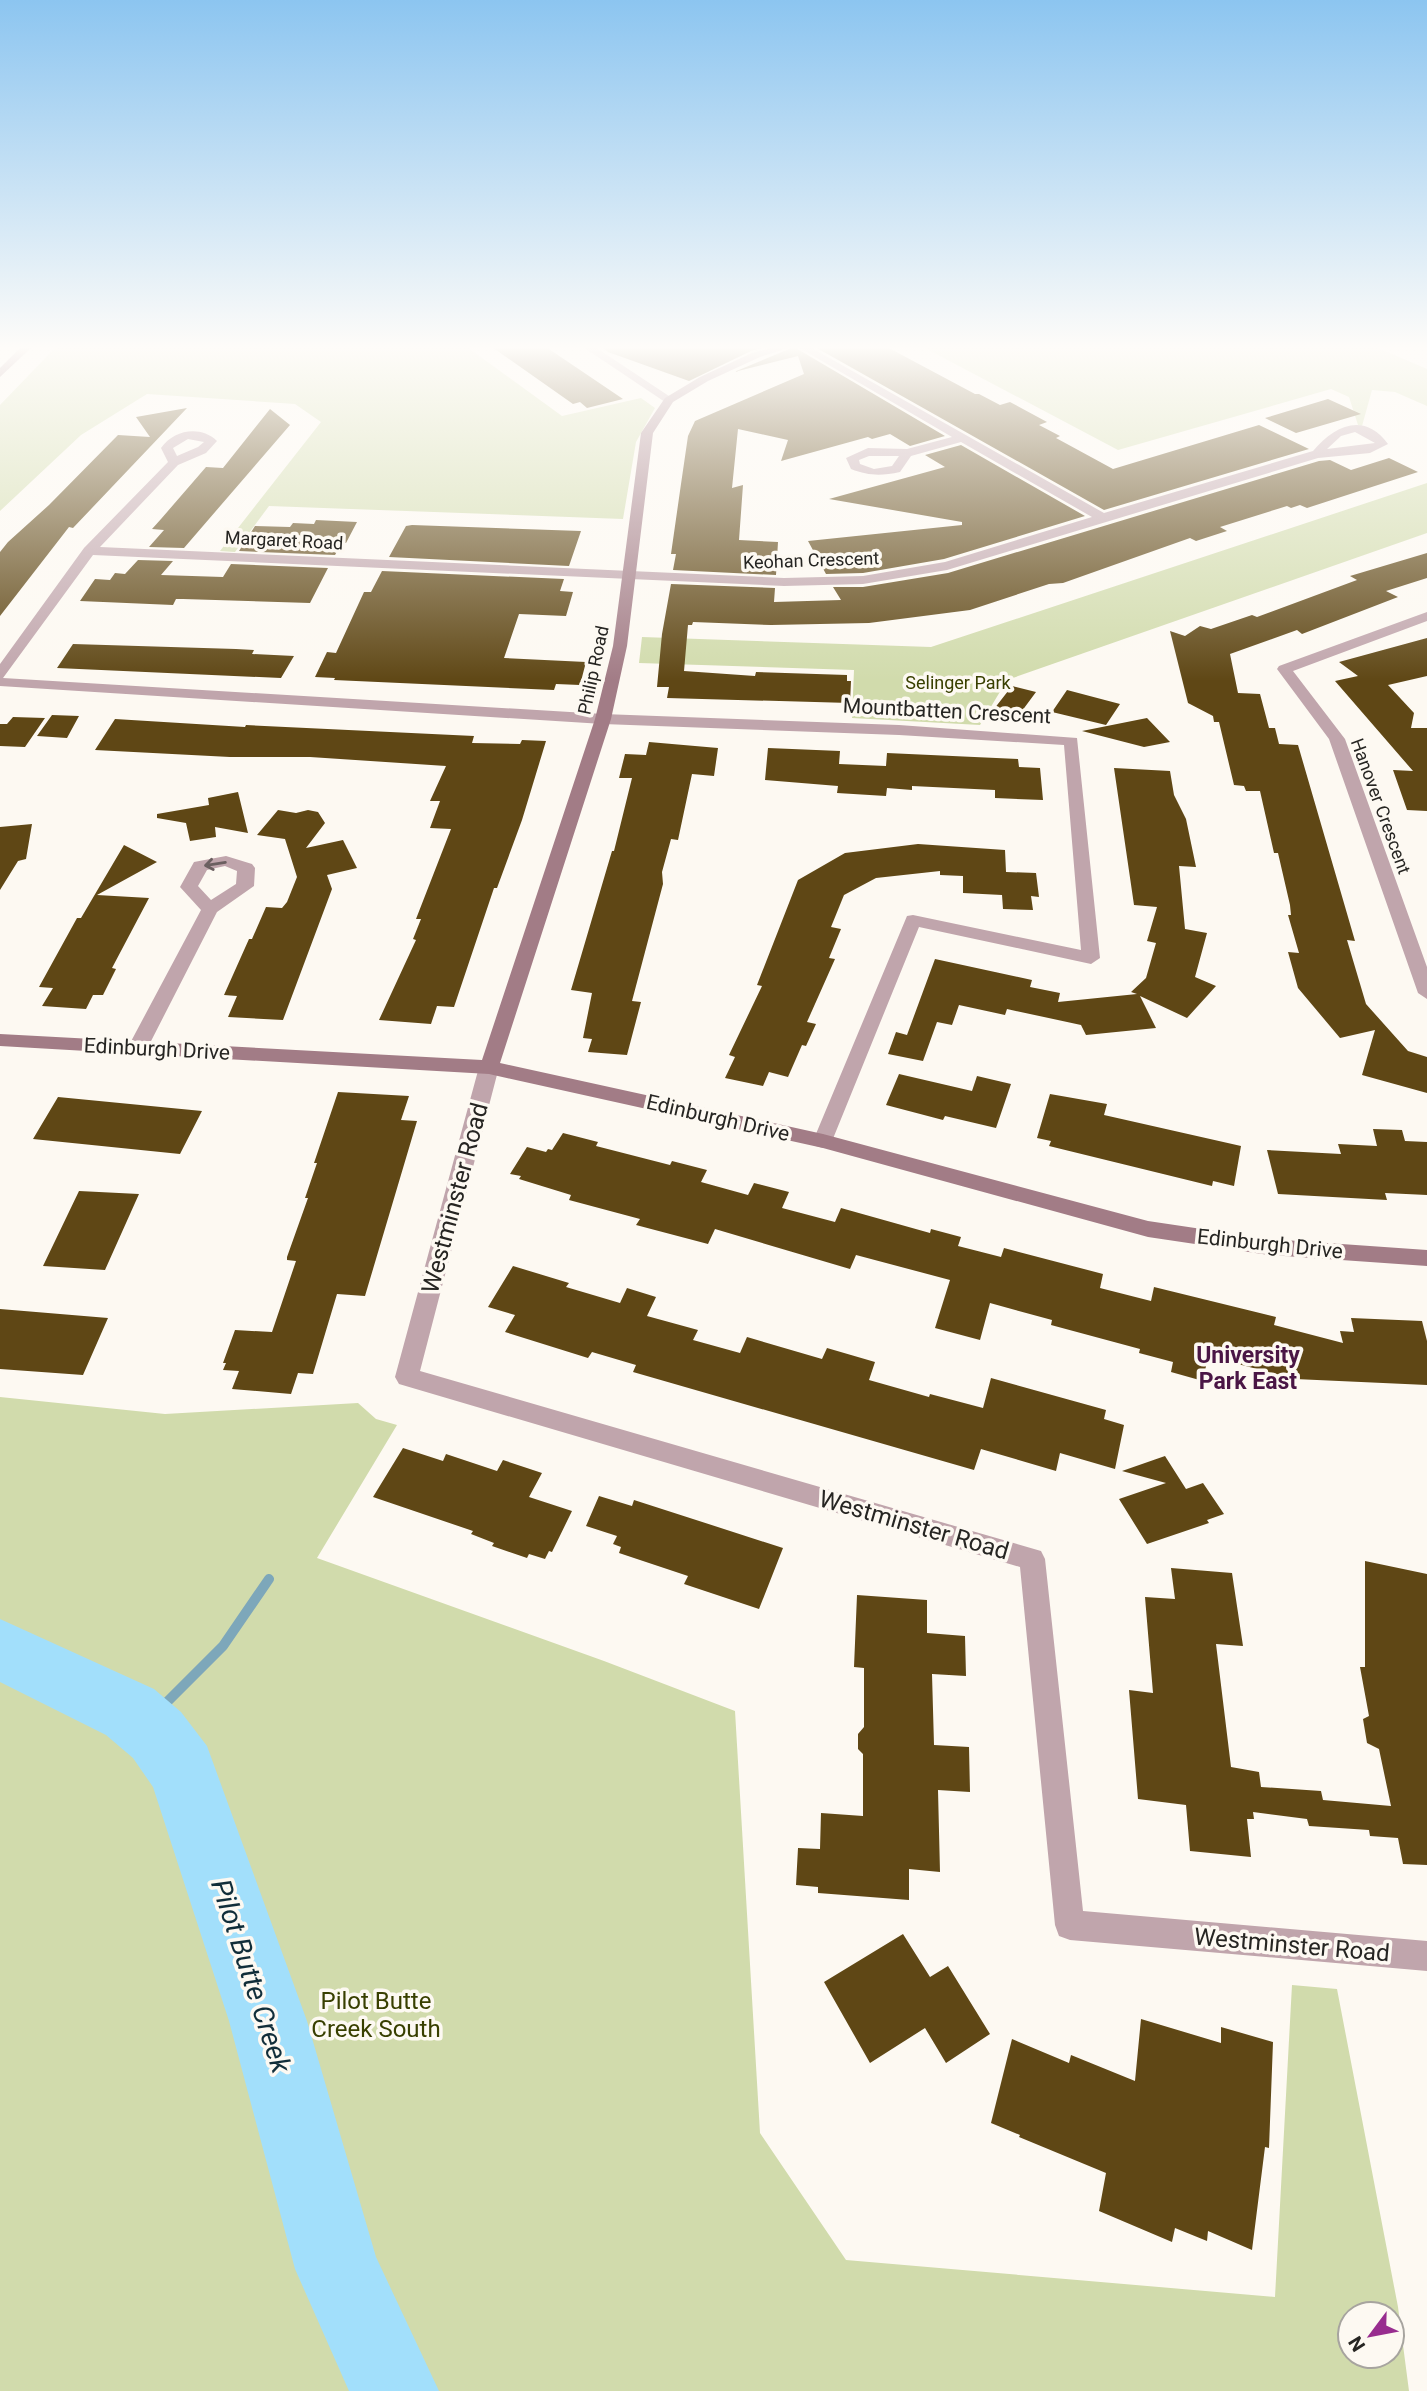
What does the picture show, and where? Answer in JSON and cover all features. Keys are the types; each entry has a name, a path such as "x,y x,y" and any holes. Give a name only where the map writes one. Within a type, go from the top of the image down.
{"street":[{"name":"Philip Road","path":"489,1067 603,719 620,646 644,459"},
{"path":"1002,459 1103,518"},
{"name":"Keohan Crescent","path":"629,576 784,582 863,580 947,566 1302,459"},
{"path":"0,674 89,551 174,462"},
{"name":"Margaret Road","path":"89,551 629,576"},
{"name":"Hanover Crescent","path":"1427,616 1284,669 1337,739 1427,993"},
{"path":"0,682 603,719"},
{"name":"Mountbatten Crescent","path":"603,719 899,730 1071,741 1091,958 913,920 823,1141"},
{"path":"138,1047 210,909"},
{"name":"Edinburgh Drive","path":"0,1040 489,1067 823,1141 1148,1228 1269,1247 1427,1258"},
{"name":"Westminster Road","path":"489,1067 407,1377 1032,1559 1070,1925 1427,1956"}],"green space":[{"path":"0,459 56,459 0,511"},
{"path":"292,459 633,459 623,519 269,506 235,552 220,551"},
{"name":"Selinger Park","path":"1427,483 1427,533 1007,680 980,725 852,718 854,670 639,663 642,637 931,647"},
{"name":"Pilot Butte Creek South","path":"0,1397 165,1414 358,1403 376,1419 397,1425 317,1558 735,1711 760,2133 846,2260 1275,2297 1292,1985 1337,1989 1397,2300 1336,2300 1336,2370 1406,2368 1409,2391 0,2391"}],"building":[{"path":"95,459 139,459 73,528 69,527 0,616 0,552"},
{"path":"231,459 261,459 184,548 149,547 164,530 152,529 206,467 223,468"},
{"path":"685,459 735,459 732,488 743,485 739,540 778,542 776,575 673,570 676,554 671,554"},
{"path":"931,459 985,459 1085,516 944,559 863,573 826,574 808,541 962,525 962,522 829,499 945,467"},
{"path":"1013,459 1094,459 1113,469 1148,459 1277,459 1104,510"},
{"path":"1390,459 1418,472 1307,508 1300,505 1291,508 1287,506 1220,527 1227,531 1196,541 1190,538 1063,583 1049,584 970,610 869,623 771,625 693,622 688,625 684,671 755,676 756,672 847,675 847,681 851,681 850,703 667,698 669,687 657,687 662,634 671,584 775,588 774,602 841,600 833,587 863,587 948,573 1319,461 1330,460 1351,470"},
{"path":"316,520 357,522 346,543 342,543 335,555 239,551 255,526 290,527 293,523 314,524"},
{"path":"406,526 581,531 569,566 389,557"},
{"path":"1427,553 1427,578 1386,591 1398,597 1302,634 1297,630 1230,654 1238,693 1260,694 1269,728 1275,728 1279,744 1298,745 1355,941 1347,940 1366,1004 1408,1051 1427,1057 1427,1093 1362,1075 1375,1030 1340,1038 1298,988 1288,952 1299,953 1288,915 1291,915 1290,905 1278,853 1274,853 1260,791 1246,791 1244,786 1234,785 1219,722 1214,722 1213,716 1188,703 1170,631 1185,636 1200,626 1211,629 1252,615 1257,617 1357,580 1350,576"},
{"path":"138,560 173,561 161,575 223,577 231,564 328,568 310,603 176,599 173,605 80,601 95,579 110,580 115,573 125,574"},
{"path":"382,571 564,579 560,591 573,592 566,616 519,614 504,658 586,662 580,685 556,684 554,690 315,677 327,652 336,653 364,592 371,592"},
{"path":"1427,638 1427,676 1388,685 1414,713 1411,728 1427,728 1427,811 1407,810 1393,770 1413,771 1335,681 1358,676 1339,662"},
{"path":"73,644 236,649 254,650 252,654 294,656 281,678 57,668"},
{"path":"1012,686 1036,692 1019,715 994,709"},
{"path":"1067,690 1120,704 1106,725 1052,712"},
{"path":"52,715 79,716 67,738 37,736"},
{"path":"13,717 45,718 25,747 0,746 0,724 7,724"},
{"path":"1147,718 1170,742 1144,747 1082,731"},
{"path":"115,719 474,736 472,743 520,744 522,740 546,741 522,820 497,888 494,888 454,1007 437,1006 431,1024 379,1020 416,940 413,939 421,919 416,919 451,829 430,828 440,801 430,801 446,766 310,757 230,757 95,750"},
{"path":"649,742 718,748 714,776 692,774 678,840 671,839 662,872 663,884 632,1001 641,1002 627,1055 588,1052 592,1039 583,1038 592,993 571,990 614,851 632,778 619,778 625,754 646,755"},
{"path":"768,748 840,751 839,764 886,766 887,753 1018,759 1019,767 1040,768 1043,800 995,798 995,790 912,786 912,790 887,788 886,796 837,793 838,786 765,780"},
{"path":"1114,768 1170,771 1174,795 1186,819 1196,867 1179,866 1185,929 1207,933 1195,977 1216,986 1187,1018 1140,996 1156,1028 1086,1035 1081,1025 1007,1009 1005,1015 959,1005 952,1025 937,1022 923,1061 888,1054 896,1032 907,1035 935,959 1032,980 1030,987 1060,993 1058,1002 1137,994 1131,992 1146,978 1156,943 1147,941 1157,907 1134,905"},
{"path":"238,792 248,833 215,827 216,837 190,841 186,823 157,818 157,814 209,805 208,798"},
{"path":"278,810 318,812 325,823 306,848 343,840 357,868 327,875 332,889 283,1020 228,1017 237,996 224,995 249,939 252,939 266,907 282,908 287,902 297,877 285,839 257,835"},
{"path":"32,824 26,859 18,861 0,890 0,827"},
{"path":"918,844 1005,850 1006,872 1036,873 1039,897 1031,896 1033,910 1003,909 1002,895 963,893 963,876 940,875 940,871 876,878 844,895 831,927 841,929 829,958 835,959 807,1022 816,1024 806,1046 802,1045 788,1077 769,1072 763,1086 725,1078 735,1057 729,1055 762,986 757,985 798,880 845,853"},
{"path":"124,845 157,862 97,895 149,898 112,968 116,969 103,995 93,995 86,1009 42,1006 53,988 39,987 77,918 81,918"},
{"path":"899,1074 972,1091 977,1076 1011,1084 996,1128 945,1116 943,1120 886,1105"},
{"path":"338,1092 409,1096 401,1120 417,1121 365,1296 337,1294 313,1374 298,1373 291,1394 232,1389 239,1371 223,1370 226,1363 223,1363 235,1330 272,1332 296,1261 287,1260 287,1257 308,1198 305,1198 317,1163 314,1163"},
{"path":"1050,1094 1107,1104 1104,1115 1241,1146 1234,1186 1213,1181 1212,1186 1049,1146 1051,1141 1037,1138"},
{"path":"58,1097 202,1111 180,1154 33,1139"},
{"path":"1373,1129 1402,1130 1405,1141 1427,1142 1427,1195 1385,1193 1387,1200 1278,1194 1267,1150 1341,1154 1338,1144 1377,1146"},
{"path":"563,1133 598,1142 596,1146 670,1165 672,1161 707,1170 701,1182 748,1195 754,1183 789,1192 782,1208 835,1222 841,1208 930,1233 931,1229 961,1237 958,1246 1001,1257 1004,1248 1103,1274 1100,1288 1151,1301 1154,1287 1276,1317 1274,1325 1343,1343 1340,1331 1354,1332 1351,1318 1422,1321 1427,1341 1427,1385 1295,1379 1208,1356 1203,1381 1171,1372 1173,1362 1139,1353 1140,1349 1051,1325 1052,1320 990,1303 980,1340 935,1328 950,1280 856,1255 850,1269 715,1229 708,1244 636,1225 640,1219 569,1200 571,1195 510,1174 527,1147 546,1152 548,1149 552,1150"},
{"path":"79,1191 139,1194 105,1270 43,1266"},
{"path":"513,1266 569,1283 566,1287 620,1303 627,1288 656,1297 647,1316 698,1330 693,1340 740,1353 747,1337 822,1359 827,1348 875,1362 869,1380 929,1397 930,1394 983,1408 991,1378 1106,1410 1104,1419 1124,1425 1115,1469 1060,1453 1056,1471 981,1449 974,1470 633,1372 636,1365 592,1352 588,1358 505,1332 515,1315 488,1307"},
{"path":"0,1309 108,1318 83,1375 0,1369"},
{"path":"403,1448 443,1461 446,1454 497,1471 503,1460 542,1473 529,1497 572,1511 552,1552 549,1551 545,1559 529,1554 527,1558 492,1546 494,1543 471,1534 473,1531 373,1497"},
{"path":"1165,1456 1186,1489 1203,1483 1224,1514 1207,1520 1209,1523 1147,1544 1119,1499 1166,1483 1122,1471"},
{"path":"599,1496 632,1506 634,1500 783,1548 759,1609 684,1584 688,1576 619,1553 621,1547 613,1544 617,1536 586,1526"},
{"path":"1365,1561 1427,1574 1427,1865 1403,1864 1398,1838 1370,1836 1369,1830 1309,1826 1307,1819 1253,1812 1254,1819 1247,1819 1251,1857 1190,1851 1186,1805 1138,1799 1129,1690 1153,1693 1145,1597 1175,1599 1171,1568 1232,1573 1243,1646 1216,1644 1231,1767 1259,1772 1261,1787 1321,1791 1323,1800 1391,1806 1379,1749 1367,1743 1363,1719 1369,1716 1360,1667 1365,1667"},
{"path":"857,1595 927,1600 927,1633 965,1636 966,1676 932,1674 934,1745 969,1747 970,1792 938,1790 940,1872 909,1869 909,1900 818,1893 818,1887 796,1885 798,1848 820,1849 821,1813 863,1816 863,1754 858,1749 858,1734 864,1727 864,1668 854,1667"},
{"path":"903,1934 930,1977 948,1966 990,2034 946,2063 925,2028 870,2063 824,1982"},
{"path":"1141,2019 1221,2043 1221,2027 1273,2042 1269,2148 1265,2147 1252,2250 1208,2231 1207,2241 1175,2228 1172,2242 1099,2211 1106,2173 991,2123 1012,2039 1069,2063 1071,2055 1135,2081"}],"waterway":[{"path":"157,1735 152,1720 157,1712 223,1646 269,1579"},
{"name":"Pilot Butte Creek","path":"0,1649 130,1712 157,1735 182,1770 268,2021 337,2269 395,2391"}],"district":[{"name":"University Park East","path":"1248,1368"}]}
